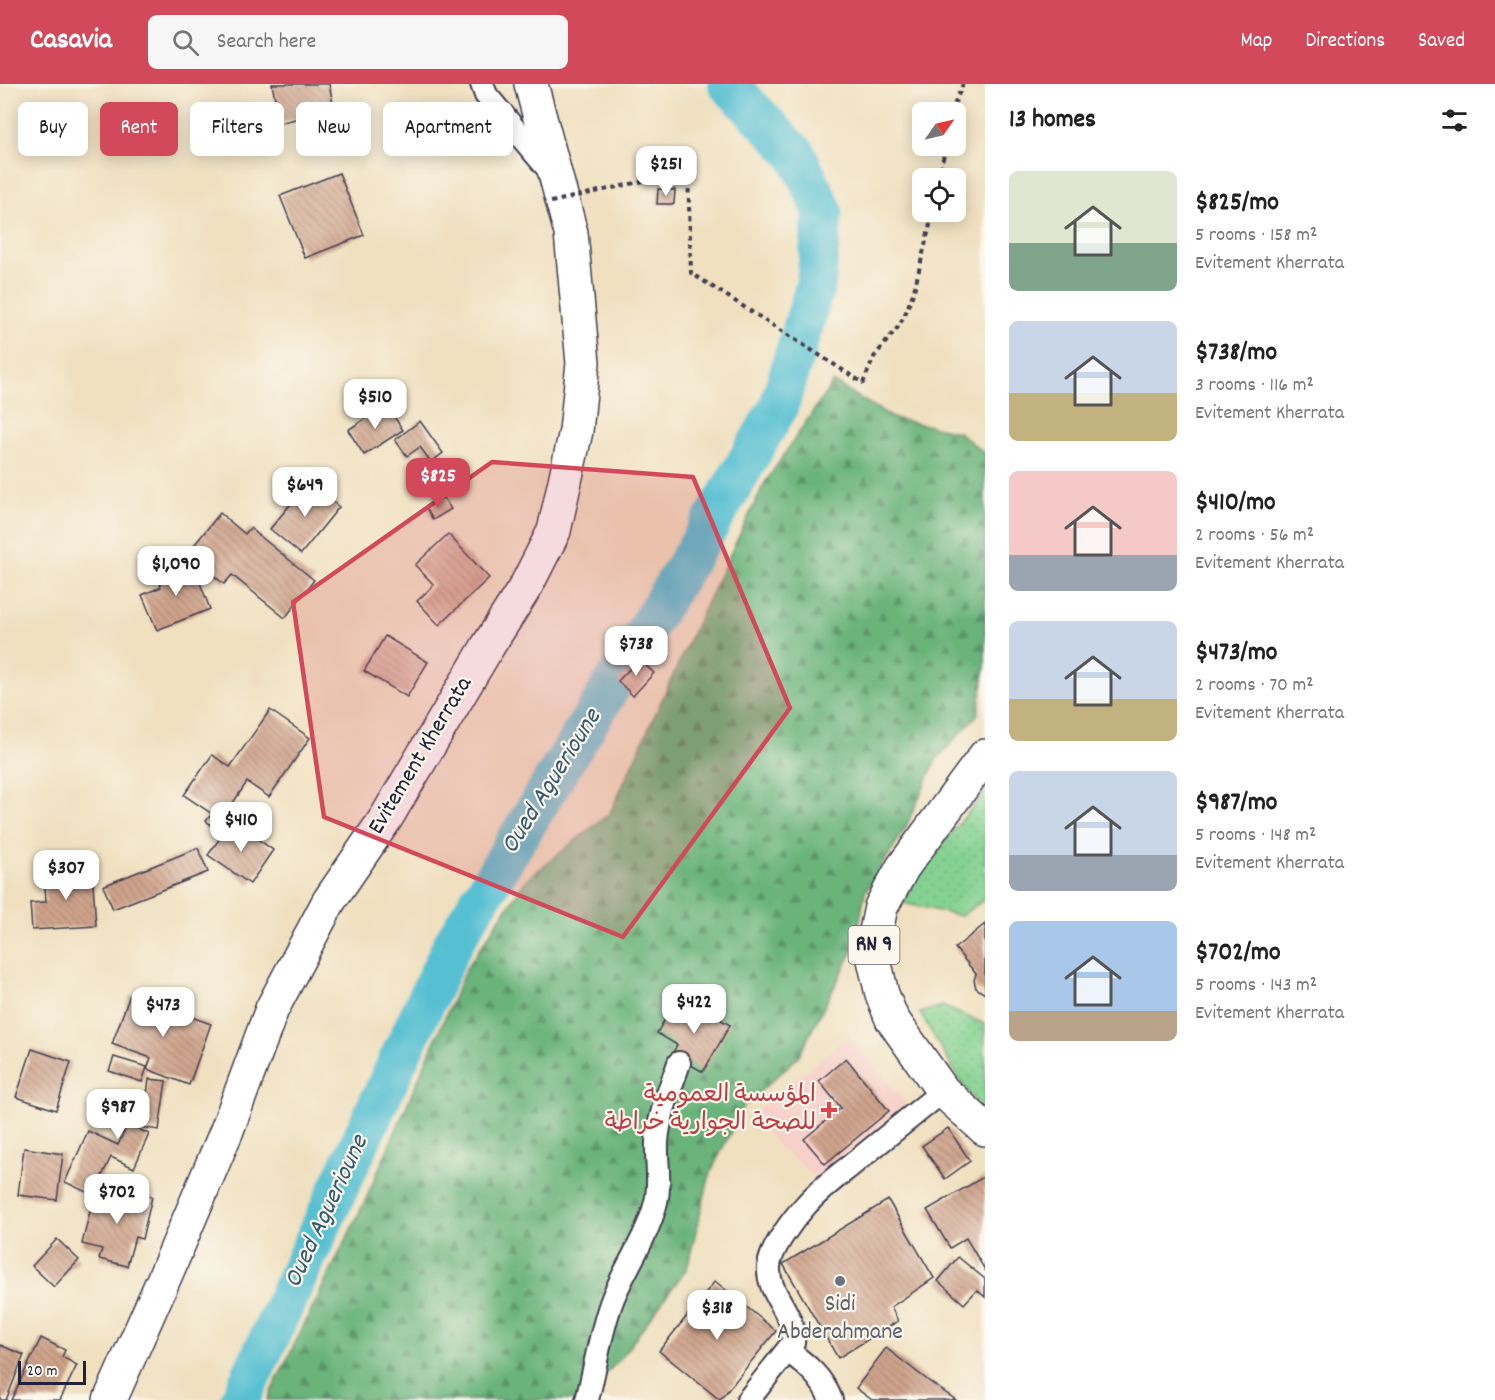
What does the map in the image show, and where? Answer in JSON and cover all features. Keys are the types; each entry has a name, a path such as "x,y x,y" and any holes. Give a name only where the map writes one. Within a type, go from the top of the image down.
{"main road":[{"name":"Evitement Kherrata","path":"110,1400 222,1141 272,1009 329,901 386,818 526,586 554,531 576,431 584,363 571,233 555,192 531,84"},
{"name":"RN 9","path":"985,756 903,867 881,907 872,951 882,994 892,1019 943,1091 985,1129"}],"street":[{"path":"482,84 486,95 555,192"},
{"path":"587,1400 606,1318 614,1296 651,1219 657,1200 659,1124 679,1063"},
{"path":"751,1399 793,1343 792,1322 771,1283 769,1273 772,1254 796,1216 815,1195 943,1091"},
{"path":"788,1351 811,1368 820,1378 831,1400"}],"path":[{"path":"955,102 963,84"},
{"path":"555,192 688,171 691,273 863,382 874,357 899,326 906,312 914,291 931,222"}],"highlighted area":[{"path":"492,462 693,477 790,708 623,937 324,817 293,602"}],"shaded area":[{"name":"المؤسسة العمومية للصحة الجوارية خراطة","path":"849,1036 906,1104 817,1178 779,1147 752,1115"}],"green space":[{"path":"833,382 893,418 958,432 985,453 985,666 978,714 936,760 905,829 865,892 855,947 798,1057 743,1107 710,1174 687,1268 620,1359 581,1400 267,1400 365,1201 466,969 526,880 610,813 696,625 764,484"},
{"path":"985,792 985,899 961,916 903,903 922,869"},
{"path":"942,1006 985,1024 985,1111 966,1090 920,1013"}],"building":[{"path":"272,84 329,84 333,102 296,102 296,119 284,122 284,102 276,102"},
{"path":"339,173 364,235 305,258 280,196"},
{"path":"658,189 675,190 674,204 657,204"},
{"path":"386,405 403,430 364,455 348,430"},
{"path":"420,421 443,453 431,462 420,447 407,456 395,440"},
{"path":"309,482 339,507 301,554 270,529"},
{"path":"443,497 451,509 433,520 426,508"},
{"path":"220,513 245,534 250,528 314,580 285,618 232,575 224,584 187,554"},
{"path":"448,534 489,578 439,625 417,601 434,585 415,565"},
{"path":"192,562 210,609 157,630 142,595 161,587 157,576"},
{"path":"385,636 428,662 407,697 364,671"},
{"path":"639,659 654,673 633,696 618,681"},
{"path":"270,710 310,738 269,797 247,782 222,819 228,825 221,833 206,821 212,814 184,795 212,755 230,767"},
{"path":"232,821 273,850 250,884 208,855"},
{"path":"198,848 208,872 113,909 103,886"},
{"path":"92,869 96,926 32,930 30,903 46,902 44,872"},
{"path":"985,924 985,994 976,988 974,980 976,974 955,948"},
{"path":"130,995 211,1024 189,1085 147,1069 151,1058 112,1044"},
{"path":"694,1004 730,1025 703,1072 672,1054 677,1045 657,1033 672,1007 687,1016"},
{"path":"32,1049 71,1062 56,1110 16,1097"},
{"path":"114,1057 147,1067 142,1082 109,1071"},
{"path":"846,1058 889,1111 825,1164 804,1139 841,1108 819,1081"},
{"path":"149,1079 166,1081 159,1130 132,1126 149,1134 134,1168 111,1157 93,1195 65,1182 88,1131 118,1145 127,1125 107,1122 109,1105 145,1110"},
{"path":"97,1107 107,1116 97,1126 88,1118"},
{"path":"948,1128 970,1161 945,1179 922,1146"},
{"path":"24,1148 63,1154 57,1200 18,1195"},
{"path":"985,1176 985,1270 966,1238 950,1248 927,1210"},
{"path":"115,1187 152,1197 142,1239 135,1237 127,1266 99,1259 102,1249 82,1244 93,1199 111,1204"},
{"name":"Sidi Abderahmane","path":"888,1200 934,1278 891,1307 898,1321 838,1358 783,1264"},
{"path":"57,1239 79,1260 54,1287 32,1266"},
{"path":"958,1257 985,1279 985,1297 977,1290 964,1304 938,1281"},
{"path":"715,1281 776,1331 720,1400 659,1351"},
{"path":"41,1338 65,1350 62,1357 77,1365 60,1400 11,1400"},
{"path":"0,1345 24,1355 6,1400 0,1400"},
{"path":"886,1348 956,1400 872,1400 856,1388"}],"waterway":[{"name":"Oued Aguerioune","path":"240,1400 453,943 703,537 779,406 816,283 823,211 796,154 728,84"}],"place":[{"name":"المؤسسة العمومية للصحة الجوارية خراطة","path":"829,1110"},
{"name":"Sidi Abderahmane","path":"840,1281"}]}
